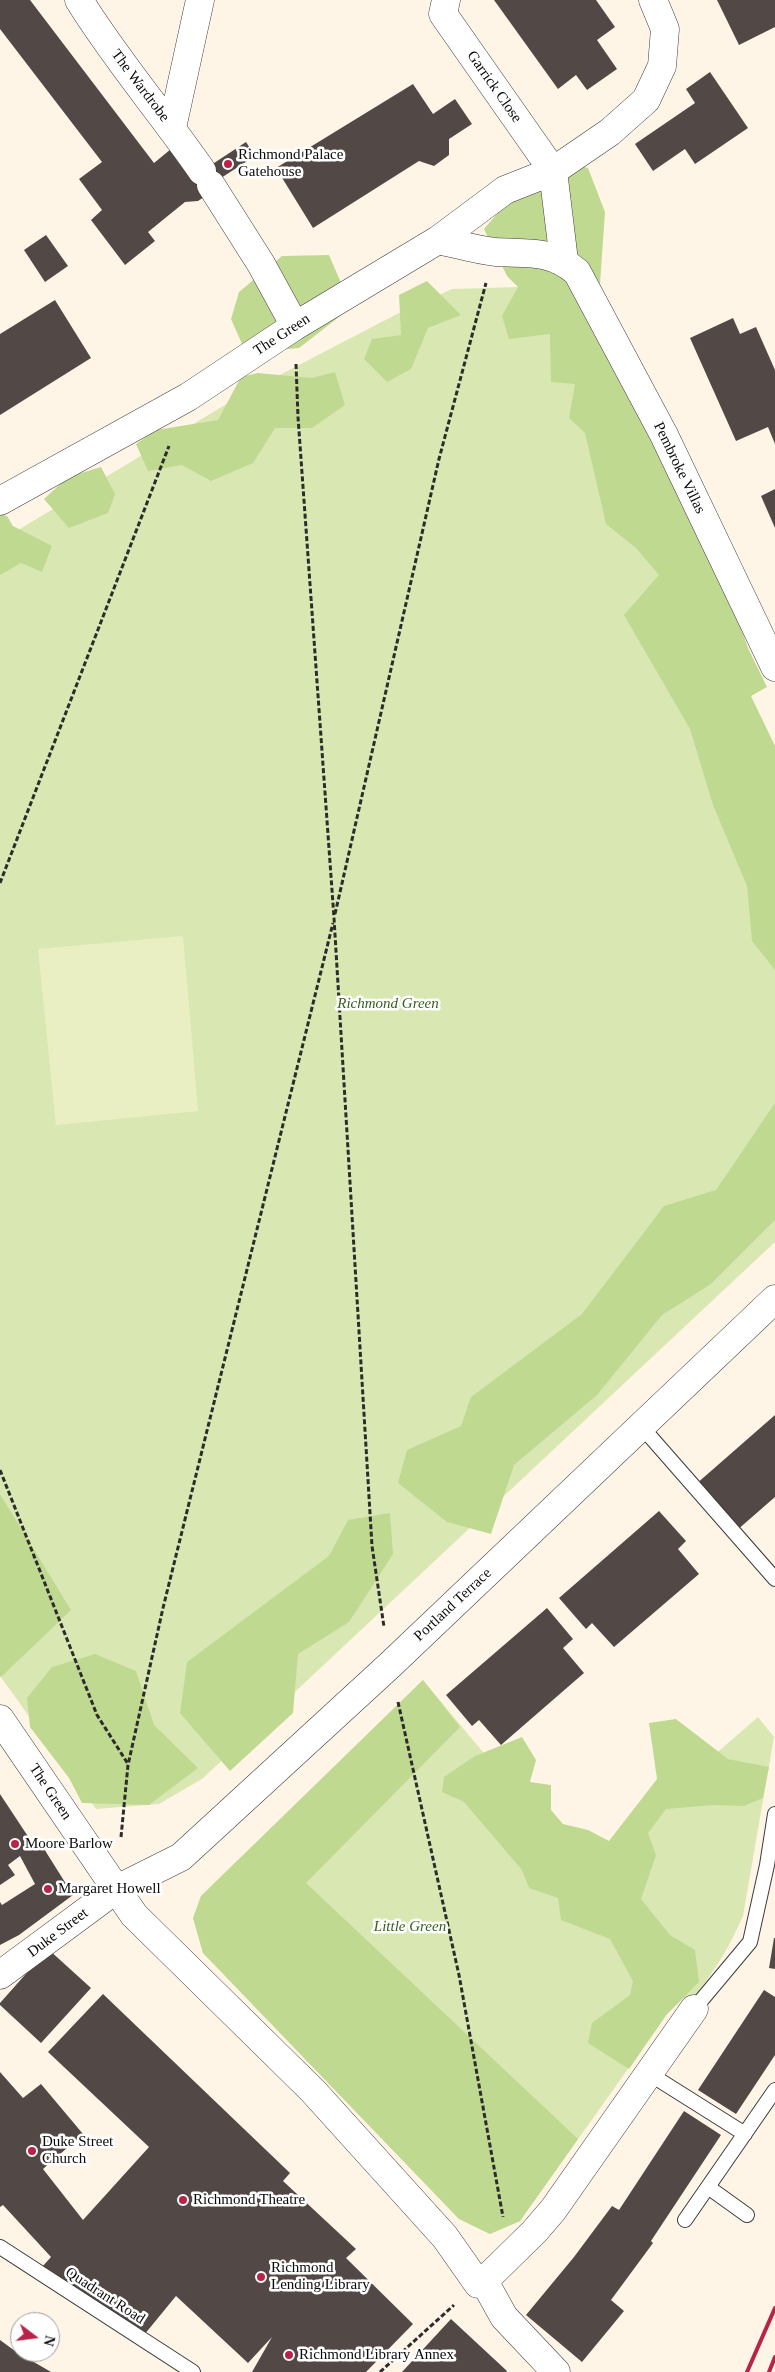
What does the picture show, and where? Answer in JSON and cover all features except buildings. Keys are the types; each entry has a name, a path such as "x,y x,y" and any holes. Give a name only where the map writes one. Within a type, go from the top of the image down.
{"street":[{"name":"The Wardrobe","path":"79,0 102,37 172,128 206,178 261,264 295,326"},
{"path":"172,128 200,0"},
{"name":"Garrick Close","path":"446,0 442,14 553,171"},
{"name":"The Green","path":"0,501 188,397 295,326 438,240 505,190 553,171 610,132 646,100 662,66 665,29 653,0"},
{"path":"553,171 570,267"},
{"path":"438,240 494,252 543,253 570,267"},
{"name":"Pembroke Villas","path":"570,267 664,435 775,667"},
{"name":"Portland Terrace","path":"115,1890 180,1858 390,1665 775,1299"},
{"name":"The Green","path":"0,1719 115,1890"},
{"path":"115,1890 134,1915 314,2092 445,2237 478,2284 484,2281 534,2232 553,2210 694,2009"},
{"name":"Duke Street","path":"0,1975 115,1890"},
{"path":"484,2281 504,2317 556,2372"}],"lane":[{"path":"641,1426 775,1579"},
{"path":"694,2009 750,1942 767,1865 775,1814"},
{"path":"648,2073 745,2134"},
{"path":"686,2220 775,2090"},
{"path":"708,2187 747,2215"},
{"name":"Quadrant Road","path":"0,2247 193,2372"}],"path":[{"path":"121,1841 128,1765 164,1608 334,918 440,459 494,252"},
{"path":"295,326 298,417 334,918 372,1546 390,1665 459,1975 502,2206 507,2257"},
{"path":"0,884 170,444"},
{"path":"0,1470 97,1715 128,1765"},
{"path":"380,2372 461,2298"}],"green space":[{"path":"554,158 588,168 605,212 600,284 652,400 719,565 748,648 767,687 751,696 775,746 775,970 752,941 747,886 713,805 690,729 624,615 659,575 636,548 606,524 585,433 569,418 575,384 551,382 550,334 509,339 502,316 518,287 507,276 484,229 513,195"},
{"path":"329,255 342,285 339,317 299,348 246,353 231,319 239,292 282,256"},
{"path":"427,281 461,315 428,328 411,369 387,382 364,359 372,339 401,335 399,295"},
{"name":"Richmond Green","path":"518,287 562,306 775,765 775,1242 202,1779 159,1804 96,1809 0,1676 0,541 243,394 397,314 452,289"},
{"path":"335,372 345,405 312,428 275,428 253,463 211,481 182,465 148,471 136,444 156,430 218,420 241,377 258,373 312,378"},
{"path":"101,467 115,494 108,513 69,528 44,499 68,477"},
{"path":"0,515 7,516 13,526 52,546 42,572 21,563 0,575"},
{"path":"183,936 198,1111 56,1125 38,949"},
{"path":"775,1103 775,1220 711,1284 662,1315 597,1395 514,1465 491,1534 447,1522 398,1483 407,1450 461,1426 471,1397 582,1314 664,1206 716,1190"},
{"path":"0,1494 71,1610 1,1677 0,1676"},
{"path":"390,1513 393,1554 349,1622 298,1654 293,1713 230,1771 180,1713 187,1662 329,1556 348,1520"},
{"path":"95,1654 136,1671 154,1725 198,1768 149,1805 82,1803 69,1778 30,1727 27,1698 52,1667"},
{"name":"Little Green","path":"423,1680 586,1876 705,1763 758,1717 774,1737 743,1916 726,1951 689,2004 684,1998 667,2014 520,2221 490,2234 459,2219 203,1953 193,1918 201,1896"},
{"path":"423,1680 460,1727 306,1883 578,2139 520,2221 490,2234 459,2219 203,1953 193,1918 201,1896"},
{"path":"676,1719 728,1759 769,1767 763,1798 744,1806 713,1805 666,1809 648,1833 656,1855 641,1899 670,1935 695,1950 699,1982 667,2014 629,2069 588,2043 592,2023 630,1995 633,1981 610,1939 561,1920 558,1898 529,1888 522,1870 464,1802 442,1792 444,1777 475,1756 522,1737 536,1760 530,1782 551,1785 551,1810 563,1824 588,1830 609,1841 657,1779 649,1723"}],"railway":[{"path":"747,2372 775,2308"},
{"path":"769,2372 775,2357"}],"place":[{"name":"Richmond Palace Gatehouse","path":"228,164"},
{"name":"Moore Barlow","path":"15,1844"},
{"name":"Margaret Howell","path":"48,1889"},
{"name":"Duke Street Church","path":"32,2151"},
{"name":"Richmond Theatre","path":"183,2200"},
{"name":"Richmond Lending Library","path":"261,2277"},
{"name":"Richmond Library Annex","path":"289,2355"}]}
